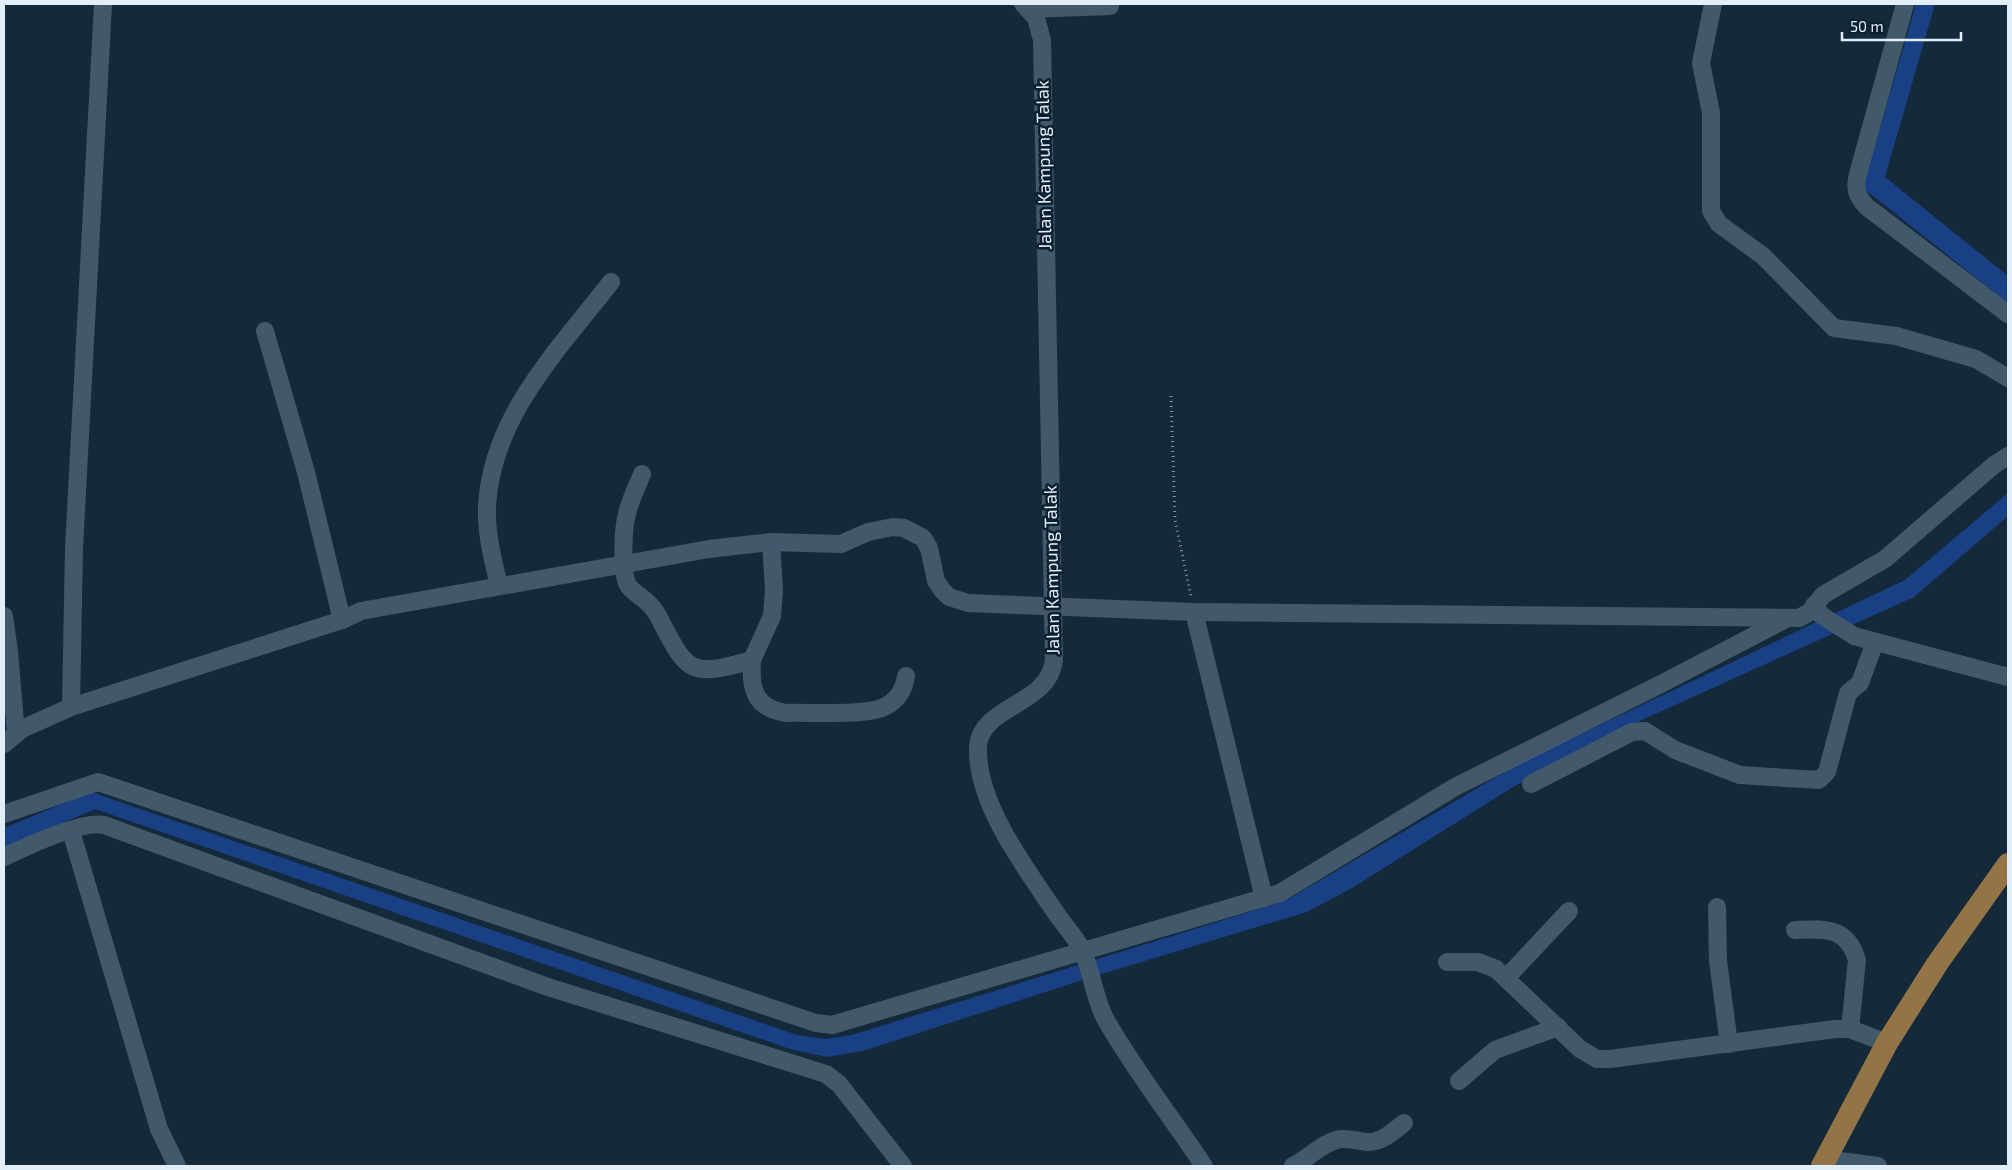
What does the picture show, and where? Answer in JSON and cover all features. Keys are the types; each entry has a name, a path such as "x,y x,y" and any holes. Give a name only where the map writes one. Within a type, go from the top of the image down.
{"main road":[{"path":"1823,1162 1888,1043 1937,964 2008,864"}],"street":[{"path":"71,707 74,548 103,4"},
{"path":"1713,4 1701,63 1711,112 1711,211 1716,222 1763,256 1834,328 1896,336 1967,356 1978,360 2008,378"},
{"path":"1905,4 1855,184 1856,192 1866,207 2008,314"},
{"path":"1026,6 1110,6"},
{"name":"Jalan Kampung Talak","path":"1026,6 1036,18 1042,40 1054,660 1048,680 1038,690 988,725 983,731 978,747 985,788 999,822 1016,854 1083,954 1106,1020 1204,1166"},
{"path":"499,586 489,547 487,508 492,468 505,430 524,395 610,282"},
{"path":"265,332 306,472 342,620"},
{"path":"4,616 9,651 10,739 71,707 342,620 361,611 709,549 771,542 841,544 872,532 893,527 904,528 923,538 929,548 936,581 949,597 968,603 1194,612 1799,618 1818,610 1832,589 1885,559 2008,456"},
{"path":"642,474 626,515 623,565 628,585 650,603 677,651 688,664 711,670 752,660"},
{"path":"771,542 774,590 772,616 752,660 751,680 758,699 776,711 786,713 878,709 897,698 904,688 906,676"},
{"path":"1818,610 1848,633 1875,642 2008,677"},
{"path":"1194,612 1264,898"},
{"path":"4,814 98,782 822,1025 838,1024 1083,954 1280,893 1455,787 1661,684 1786,618"},
{"path":"1531,784 1632,732 1640,730 1649,733 1675,750 1740,775 1819,780 1827,772 1848,693 1860,683 1875,642"},
{"path":"4,857 45,838 94,824 104,825 548,987 826,1074 838,1084 903,1166"},
{"path":"71,831 160,1130 177,1166"},
{"path":"1717,907 1718,961 1729,1044"},
{"path":"1507,977 1569,911"},
{"path":"1795,930 1830,931 1844,938 1854,950 1857,960 1850,1029"},
{"path":"1447,962 1484,963 1507,977 1585,1053 1603,1060 1850,1029 1888,1043"},
{"path":"1459,1081 1494,1050 1558,1027"},
{"path":"1293,1166 1317,1148 1337,1139 1368,1142 1377,1140 1388,1136 1404,1123"},
{"path":"1823,1162 1878,1166"}],"path":[{"path":"1171,396 1175,520 1194,612"}],"water":[{"path":"1916,4 1935,4 1885,177 2008,276 2008,303 1863,188"},
{"path":"2008,493 2008,516 1914,597 1642,720 1513,787 1352,888 1307,912 1095,976 863,1051 827,1057 790,1049 95,809 4,848 4,828 91,792 797,1035 826,1039 852,1035 1285,901 1522,762 1905,580"}]}
